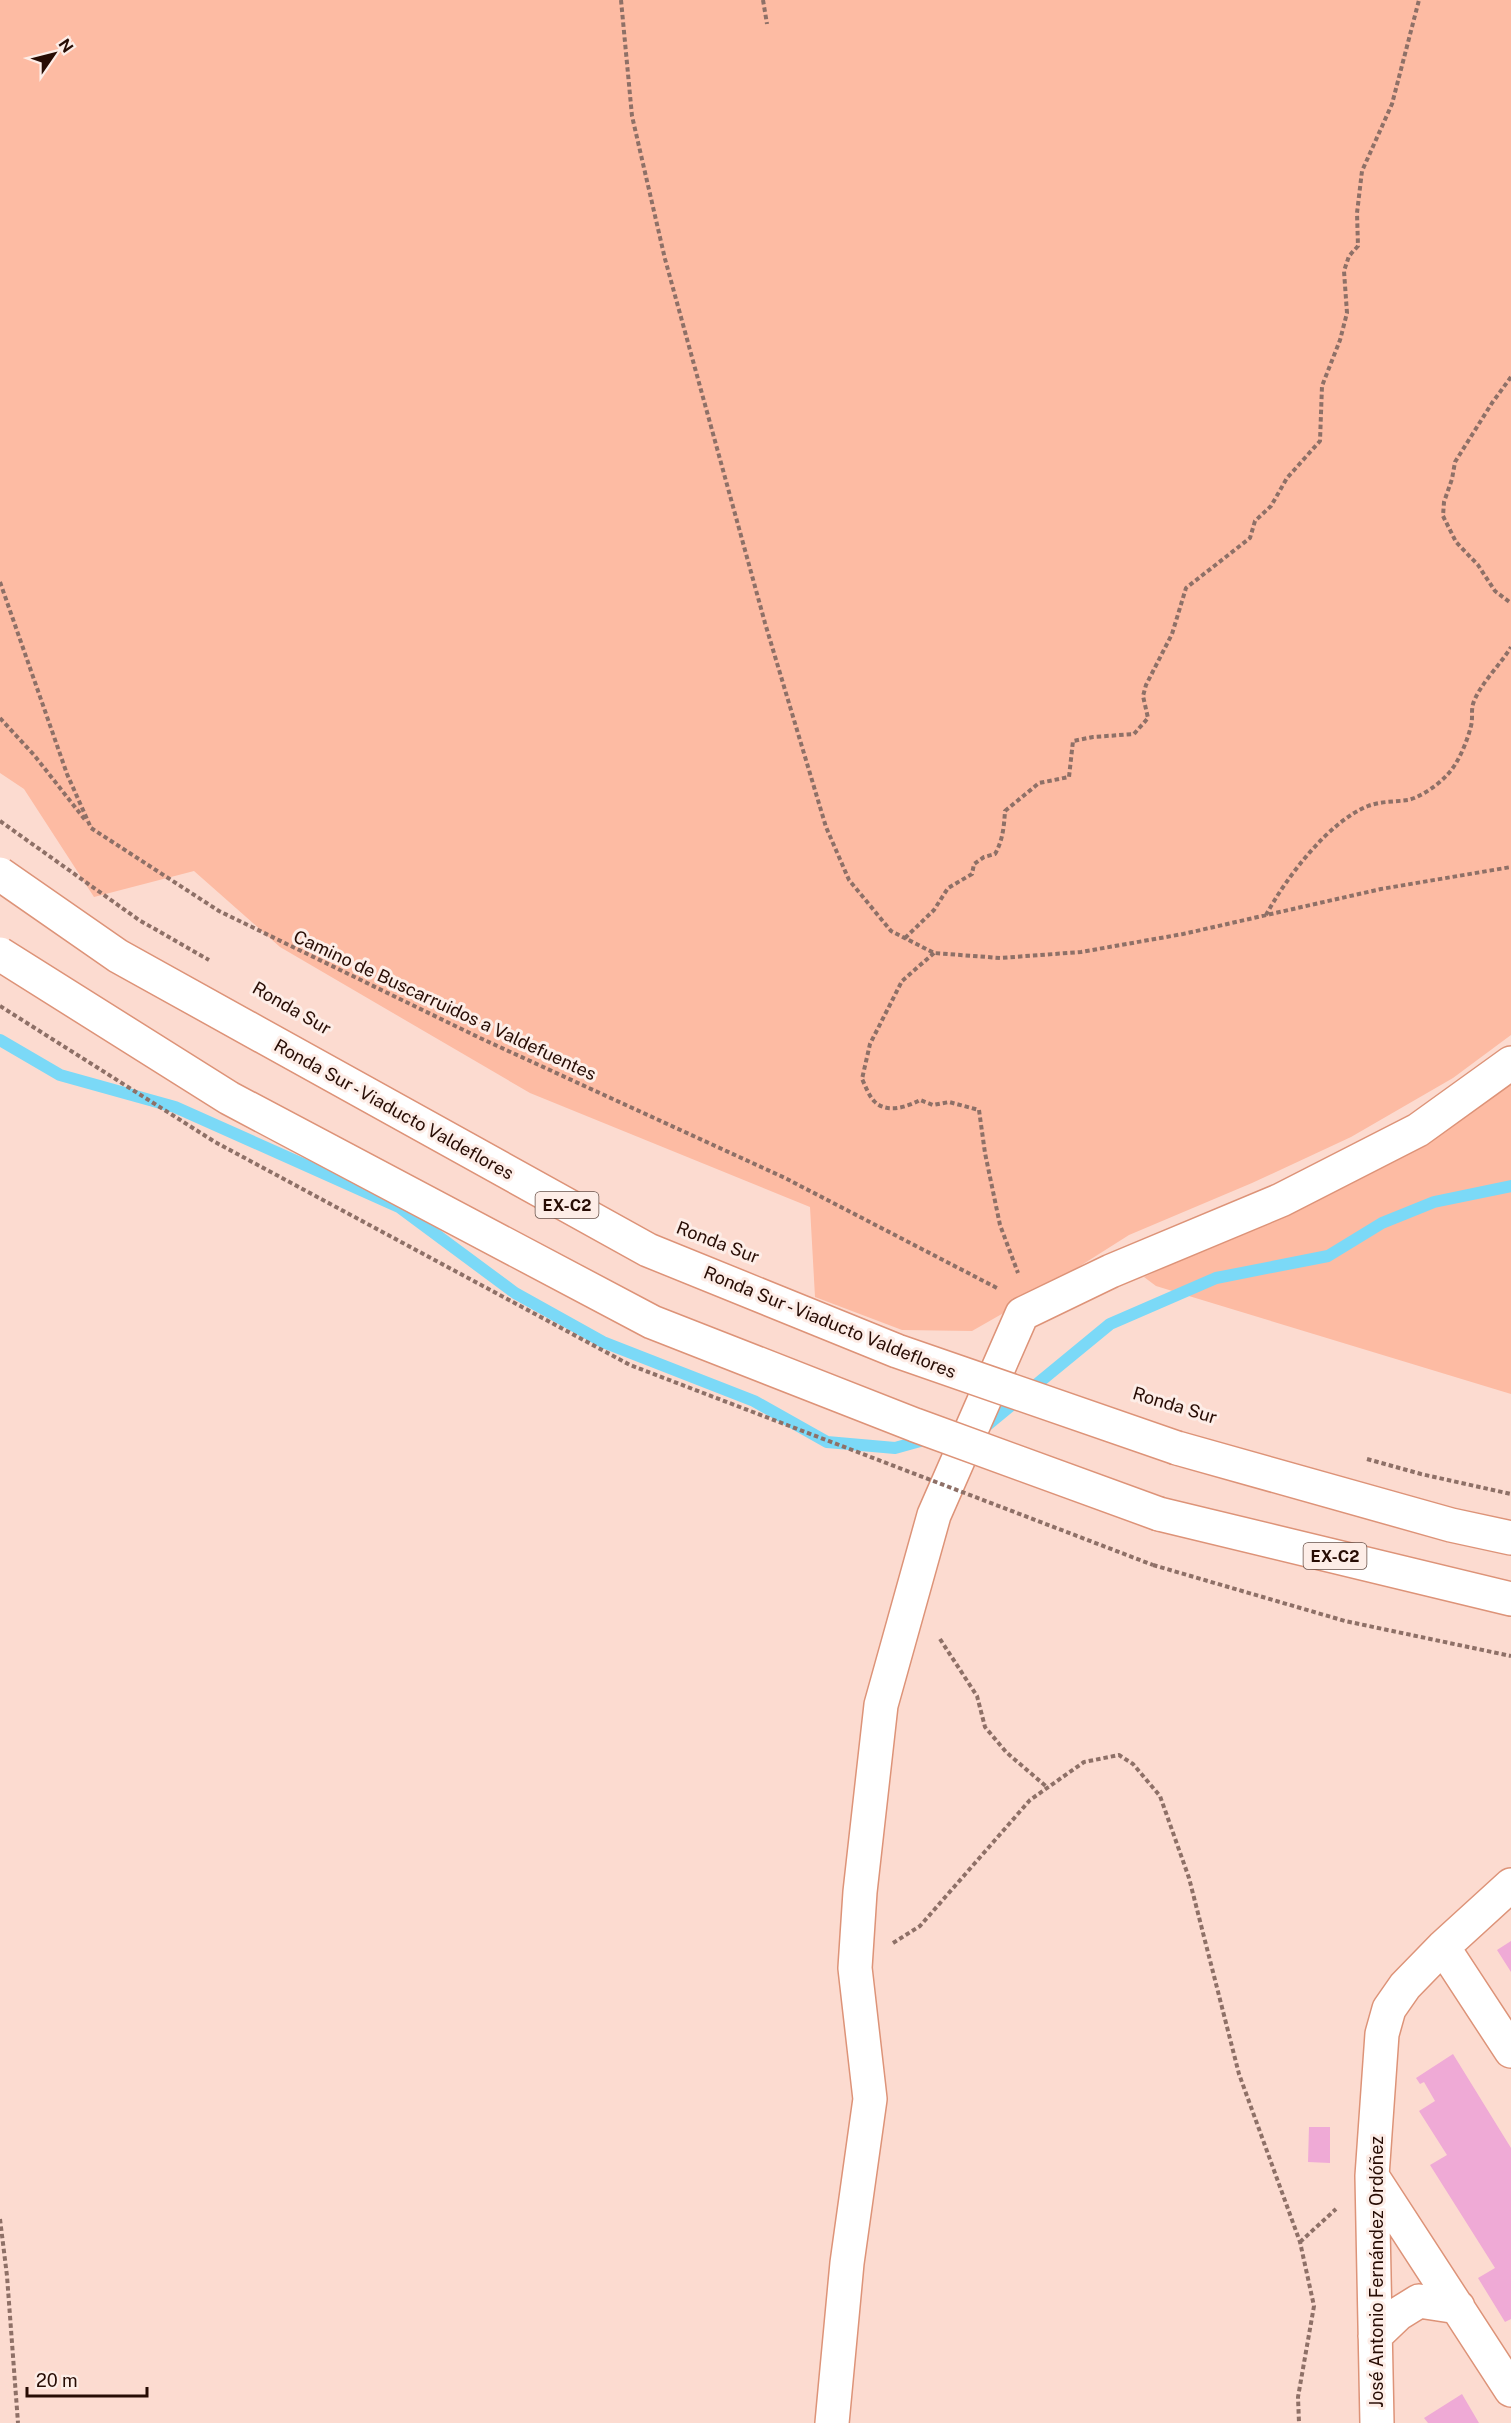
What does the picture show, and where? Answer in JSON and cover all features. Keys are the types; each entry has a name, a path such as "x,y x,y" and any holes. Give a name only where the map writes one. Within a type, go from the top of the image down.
{"main road":[{"name":"Ronda Sur - Viaducto Valdeflores","path":"0,874 118,956 648,1250 897,1351 1177,1448 1451,1525 1511,1538"},
{"name":"EX-C2","path":"0,954 229,1098 652,1322 915,1425 1159,1514 1511,1599"},
{"path":"832,2423 847,2263 870,2098 855,1968 860,1892 881,1705 934,1515 1019,1306 1111,1271 1281,1200 1418,1130 1511,1062"},
{"name":"José Antonio Fernández Ordóñez","path":"1377,2423 1372,2176 1382,2034 1389,2009 1405,1986 1443,1947 1511,1885"},
{"path":"1443,1947 1511,2051"},
{"path":"1372,2176 1511,2390"},
{"path":"1375,2336 1398,2314 1419,2301 1458,2307"}],"path":[{"path":"621,0 632,116 665,259 765,623 826,827 849,880 891,931 934,953 1000,958 1081,952 1183,934 1381,889 1511,867"},
{"path":"763,0 768,24"},
{"path":"905,938 934,910 948,888 972,874 974,864 984,857 995,854 1002,835 1005,810 1039,783 1069,777 1073,741 1134,734 1148,718 1143,696 1146,685 1172,634 1186,588 1250,538 1255,521 1270,506 1287,478 1320,441 1322,386 1340,340 1347,313 1344,271 1349,256 1358,246 1357,213 1362,171 1392,104 1419,0"},
{"path":"1511,377 1455,462 1444,502 1443,516 1456,542 1478,565 1495,591 1511,603"},
{"path":"0,582 67,774 91,828"},
{"path":"1266,915 1279,891 1313,848 1335,827 1366,807 1386,801 1411,800 1448,774 1462,751 1471,726 1473,703 1511,646"},
{"path":"0,718 34,755 91,828"},
{"path":"0,821 139,920 211,961"},
{"name":"Camino de Buscarruidos a Valdefuentes","path":"91,828 219,911 480,1038 785,1178 1019,1306"},
{"path":"934,953 902,981 870,1044 862,1079 874,1102 888,1108 908,1107 920,1100 933,1105 949,1102 980,1110 985,1153 1000,1225 1018,1270 1019,1306"},
{"path":"1363,1458 1421,1474 1511,1494"},
{"path":"1153,1565 1345,1621 1511,1656"},
{"path":"939,1637 977,1696 985,1727 1006,1752 1048,1788"},
{"path":"855,1968 920,1926 1030,1800 1084,1762 1119,1755 1133,1764 1160,1796 1189,1878 1239,2074 1300,2242 1314,2306 1298,2397 1299,2423"},
{"path":"0,2219 7,2276 18,2423"}],"shaded area":[{"path":"0,0 1511,0 1511,1035 1453,1078 1351,1137 1252,1183 1129,1235 1028,1299 972,1331 902,1330 815,1297 810,1207 530,1093 280,947 194,871 94,897 24,789 0,773"},
{"path":"1511,1080 1511,1394 1156,1286 1144,1277 1257,1226"}],"building":[{"path":"1511,1941 1511,1972 1497,1950"},
{"path":"1453,2054 1511,2148 1511,2319 1505,2322 1478,2278 1495,2268 1430,2165 1447,2155 1419,2111 1435,2101 1424,2082 1420,2084 1416,2078"},
{"path":"1309,2127 1330,2127 1330,2163 1308,2162"},
{"path":"1462,2394 1479,2423 1428,2423 1424,2418"}],"waterway":[{"path":"0,1040 60,1075 175,1107 399,1207 515,1293 603,1342 754,1401 827,1442 895,1448 931,1438"},
{"path":"986,1426 1110,1324 1216,1278 1328,1256 1382,1223 1434,1202 1511,1186"}]}
